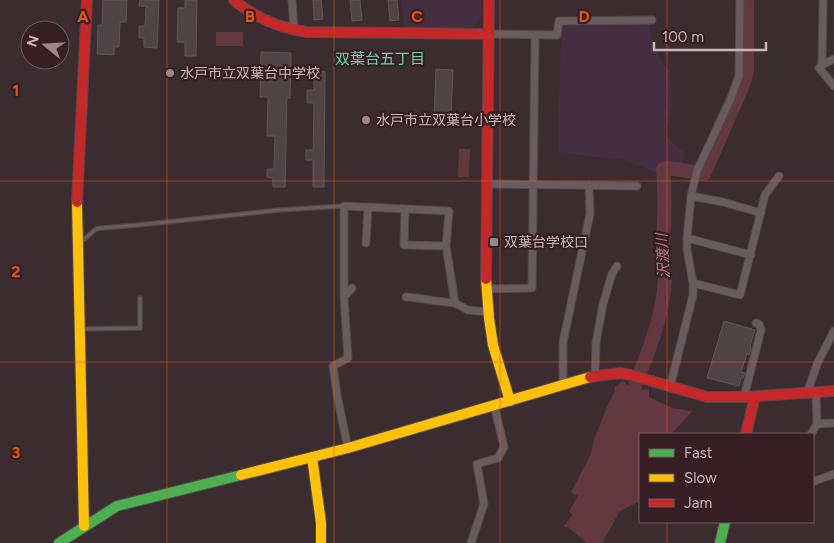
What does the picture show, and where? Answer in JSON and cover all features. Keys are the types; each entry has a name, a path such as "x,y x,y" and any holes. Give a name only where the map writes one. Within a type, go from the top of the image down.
{"street":[{"path":"84,526 77,197 87,0"},
{"path":"234,0 248,12 280,27 294,31 319,33 557,35 558,21 652,20"},
{"path":"292,0 294,31"},
{"path":"490,0 486,271 493,345 510,401"},
{"path":"670,387 692,295 693,283 687,249 691,196 697,171 732,98 739,76 740,0"},
{"path":"822,0 822,65 819,68 834,86"},
{"path":"487,289 532,288 535,35"},
{"path":"822,65 834,59"},
{"path":"693,283 740,296 765,195 779,176"},
{"path":"487,184 636,186"},
{"path":"563,386 563,342 590,214 589,185"},
{"path":"691,196 723,202 761,213"},
{"path":"348,448 333,366 348,358 344,297 344,206 449,211 446,246 455,303"},
{"path":"366,244 368,207"},
{"path":"405,209 404,245 446,246"},
{"path":"687,238 751,255"},
{"path":"596,376 596,343 603,304 612,274 617,266"},
{"path":"344,297 352,288"},
{"path":"406,297 455,303 468,310 489,312"},
{"path":"744,397 761,330 756,322"},
{"path":"812,433 817,424 812,393 818,362 834,331"},
{"path":"59,543 106,512 122,505 312,458 596,376 620,373 632,375 707,397 744,397 834,391"},
{"path":"746,433 756,396"},
{"path":"471,543 484,504 477,464 498,458 504,447 494,405"},
{"path":"817,424 834,423"},
{"path":"312,458 321,523 321,543"},
{"path":"814,480 834,474"},
{"path":"720,543 725,523"}],"lane":[{"path":"77,245 96,229 102,228 279,210 344,206"},
{"path":"80,330 140,328 140,298"}],"shaded area":[{"path":"401,0 481,0 481,18 470,29 404,29"},
{"path":"650,23 651,38 655,50 670,71 672,106 665,135 684,153 681,168 660,163 659,174 624,160 561,153 558,151 561,26 563,24"},
{"path":"216,32 243,32 243,46 216,46"},
{"path":"459,149 470,149 469,177 458,177"},
{"path":"623,380 635,389 649,389 649,397 672,408 692,411 673,433 639,433 639,502 620,511 602,543 587,543 568,527 564,526 572,515 569,511 578,496 571,492 590,456 595,437 614,393 615,386"}],"building":[{"path":"103,0 127,0 126,22 120,22 119,47 114,47 114,55 97,54 98,25 102,25"},
{"path":"140,0 159,0 157,48 144,47 144,38 139,38 139,26 145,26 146,6 139,6"},
{"path":"185,0 197,0 196,56 185,56 185,42 177,42 178,8 185,8"},
{"path":"313,0 321,0 323,19 314,20"},
{"path":"350,0 360,0 362,20 352,21"},
{"path":"388,0 397,0 399,20 390,21"},
{"path":"261,52 291,53 290,98 287,98 285,187 273,187 273,178 267,177 267,169 274,169 275,136 267,136 268,97 260,97"},
{"path":"436,69 453,70 451,118 434,118"},
{"path":"314,71 325,72 324,187 313,187 313,160 306,160 306,150 313,150 314,103 307,103 307,90 314,90"},
{"path":"724,321 755,330 749,355 747,354 741,372 745,373 743,378 741,378 739,386 707,378"}],"waterway":[{"name":"沢渡川","path":"701,173 704,174 745,79 747,70 747,0"},
{"name":"沢渡川","path":"641,370 650,347 663,301 665,274 661,258 664,215 663,169 694,172"},
{"name":"沢渡川","path":"630,405 636,383"}],"traffic: fast":[{"path":"59,543 117,506 241,475"},
{"path":"720,543 725,523"}],"traffic: slow":[{"path":"77,202 84,526"},
{"path":"486,279 493,345 510,401"},
{"path":"241,475 348,448 590,377"},
{"path":"312,457 321,523 321,543"}],"traffic: jam":[{"path":"77,202 87,0"},
{"path":"234,0 242,7 268,22 307,32 489,34"},
{"path":"486,279 489,0"},
{"path":"590,377 620,373 707,397 744,397 834,391"},
{"path":"746,433 755,396"}],"place":[{"name":"水戸市立双葉台中学校","path":"170,73"},
{"name":"水戸市立双葉台小学校","path":"366,120"},
{"name":"双葉台学校口","path":"494,242"}],"district":[{"name":"双葉台五丁目","path":"380,59"}]}
